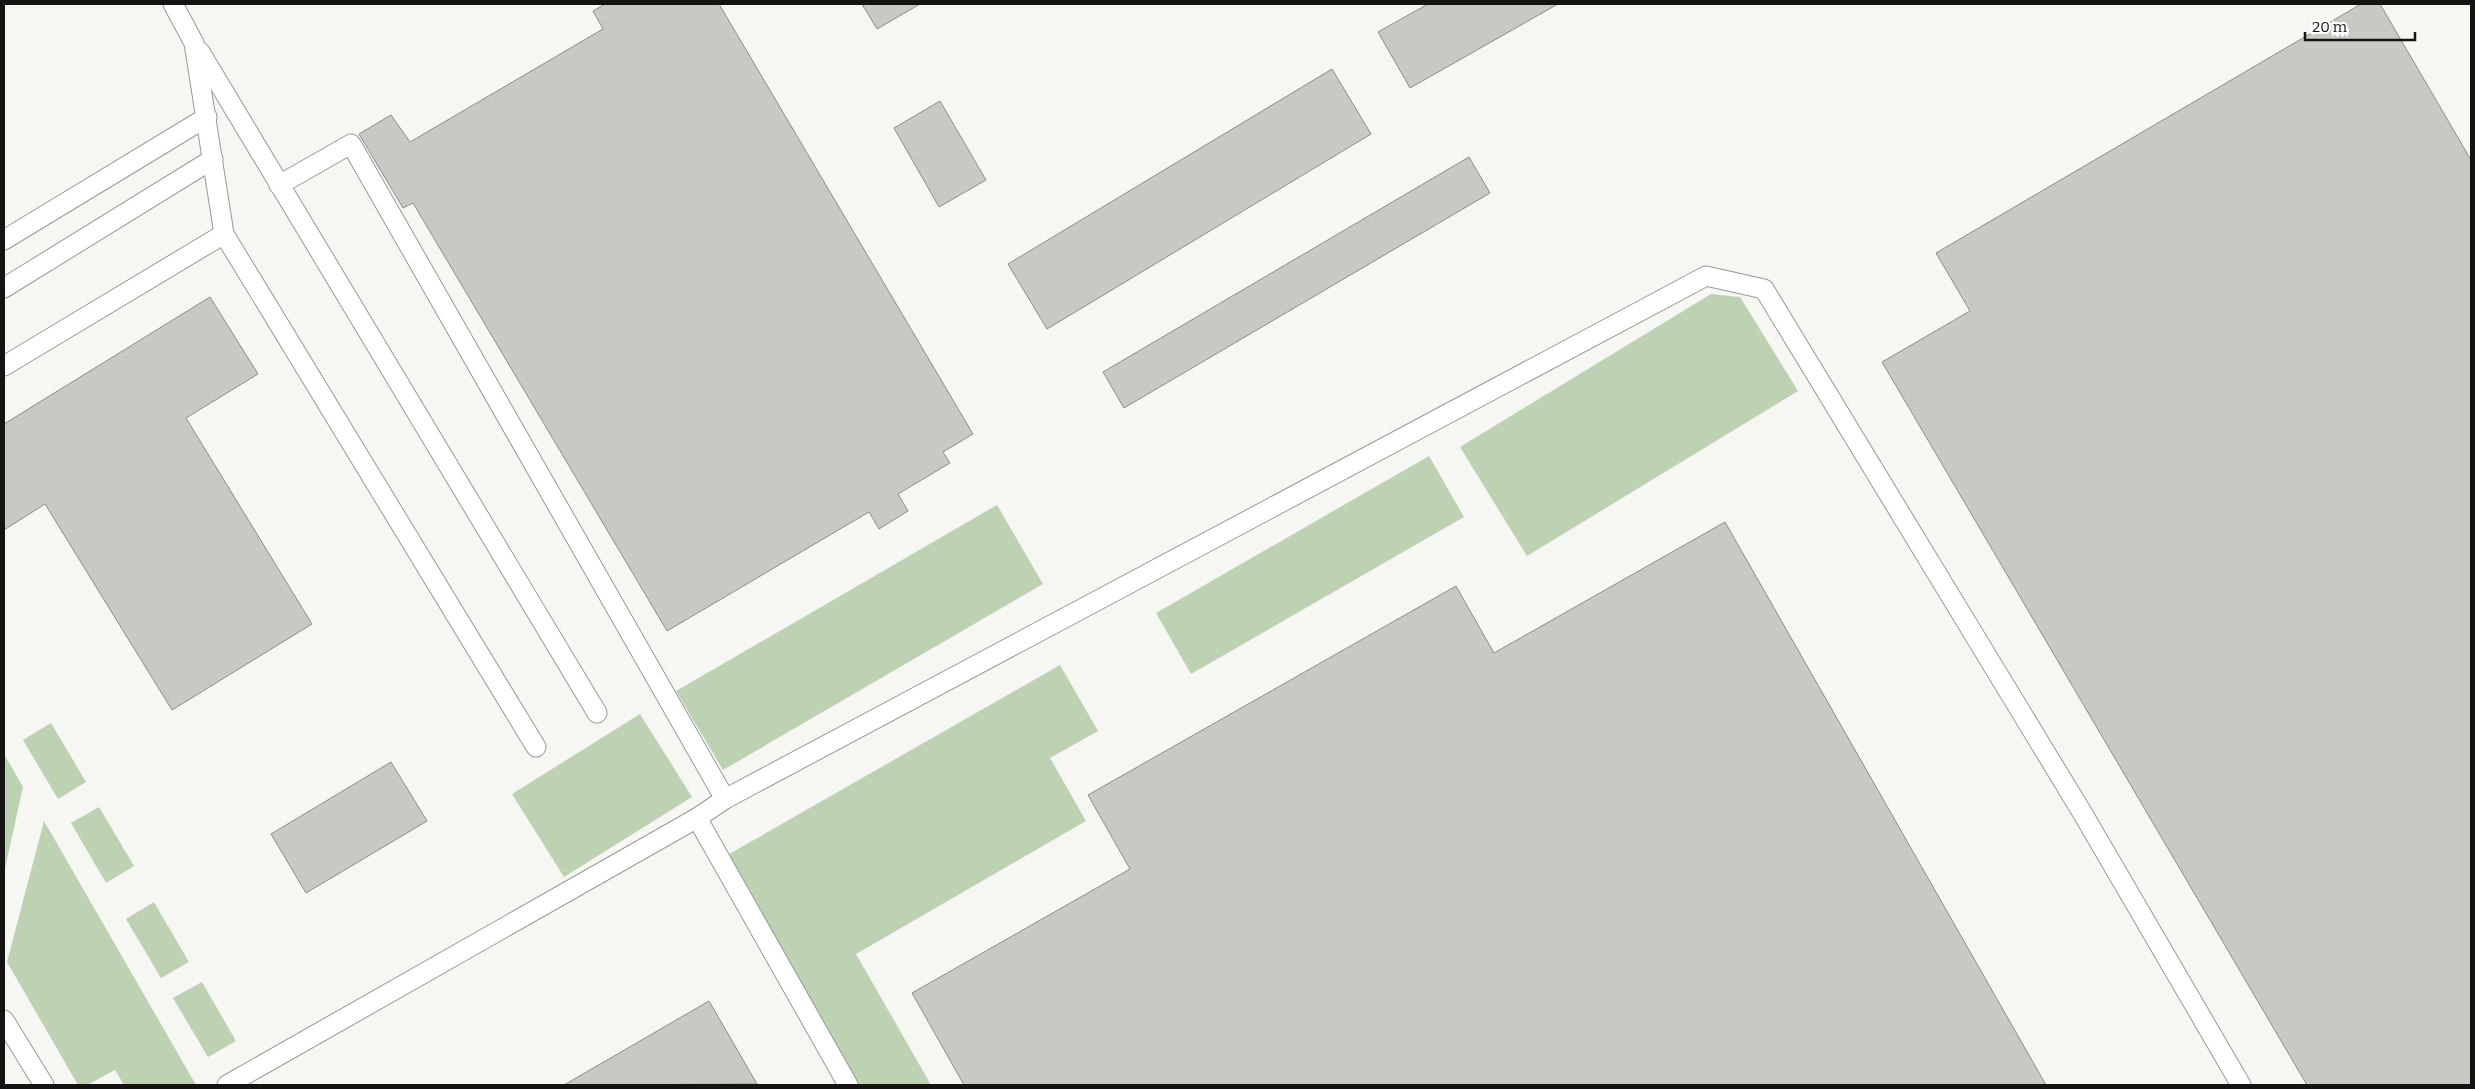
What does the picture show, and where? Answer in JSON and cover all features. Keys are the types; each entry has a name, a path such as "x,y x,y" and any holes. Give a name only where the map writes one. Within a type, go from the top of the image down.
{"lane":[{"path":"173,4 194,43 597,713"},
{"path":"194,43 224,234 536,747"},
{"path":"4,240 207,117"},
{"path":"279,185 351,144 725,799"},
{"path":"4,288 213,159"},
{"path":"4,366 224,234"},
{"path":"226,1085 697,818 725,799 1706,276 1764,289 2083,814 2242,1085"},
{"path":"697,818 848,1085"},
{"path":"4,1020 44,1085"}],"green space":[{"path":"1711,294 1740,297 1798,391 1527,556 1460,447"},
{"path":"1429,456 1464,517 1191,674 1156,613"},
{"path":"997,505 1043,584 723,770 676,691"},
{"path":"1060,665 1098,731 1050,758 1086,821 856,954 931,1085 855,1085 724,857"},
{"path":"640,714 692,797 564,877 512,794"},
{"path":"51,723 86,782 58,799 23,740"},
{"path":"4,754 23,787 4,873"},
{"path":"99,807 134,866 106,883 71,823"},
{"path":"44,821 196,1085 124,1085 115,1070 87,1085 78,1085 7,962"},
{"path":"154,902 189,962 161,978 126,919"},
{"path":"202,982 236,1041 208,1057 173,998"}],"building":[{"path":"605,4 719,4 973,434 943,452 950,463 898,494 908,511 879,529 869,512 667,631 413,203 403,208 359,134 391,115 410,142 603,29 593,11"},
{"path":"862,4 920,4 877,29"},
{"path":"1428,4 1558,4 1410,88 1378,32"},
{"path":"2361,4 2380,4 2471,160 2471,1085 2307,1085 1882,362 1970,311 1936,253"},
{"path":"1332,69 1371,134 1047,329 1008,264"},
{"path":"940,101 986,180 939,207 894,128"},
{"path":"1469,157 1490,193 1124,408 1103,372"},
{"path":"210,297 258,374 186,418 312,624 172,710 45,504 4,530 4,424"},
{"path":"1725,522 2046,1085 964,1085 912,993 1130,869 1088,795 1456,586 1494,653"},
{"path":"391,762 427,821 306,893 271,834"},
{"path":"709,1001 757,1084 564,1085"}]}
